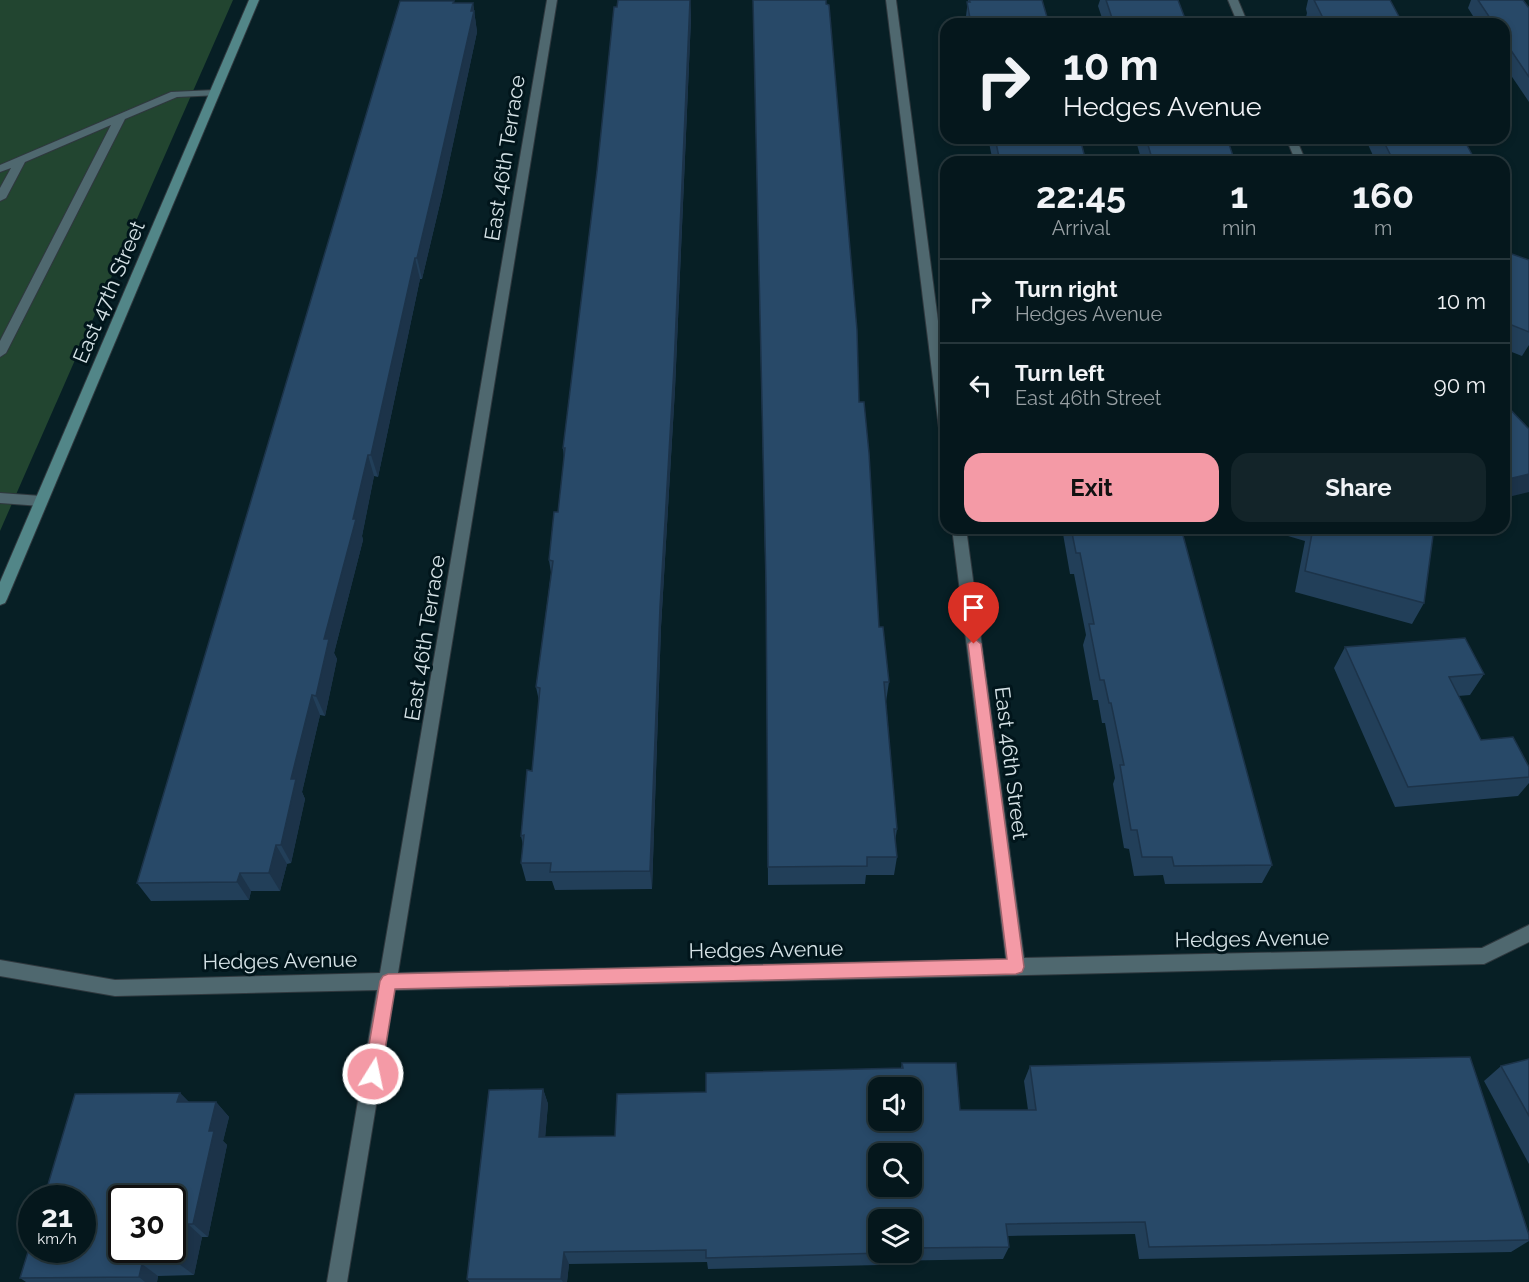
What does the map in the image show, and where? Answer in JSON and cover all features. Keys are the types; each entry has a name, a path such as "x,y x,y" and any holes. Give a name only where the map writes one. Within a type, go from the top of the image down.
{"main road":[{"name":"East 47th Street","path":"0,598 254,0"}],"street":[{"name":"East 46th Terrace","path":"337,1282 552,0"},
{"path":"891,0 940,381"},
{"path":"1233,0 1240,18"},
{"path":"0,169 176,94 215,93"},
{"path":"0,353 120,118"},
{"path":"0,198 21,160"},
{"path":"0,498 41,501"},
{"name":"East 46th Street","path":"960,534 1016,967"},
{"name":"Hedges Avenue","path":"0,968 115,988 1484,956 1529,933"}],"green space":[{"path":"0,0 233,0 0,531"}],"building":[{"path":"618,0 690,0 674,367 660,607 650,871 550,872 551,863 521,863 524,835 521,836 527,770 532,771 540,688 536,687 553,561 549,560 554,512 558,512 565,448 563,448 597,171 614,7 617,7"},
{"path":"753,0 826,0 826,4 829,5 857,330 859,402 864,402 879,627 883,627 889,682 884,682 897,829 894,829 897,857 867,857 867,866 768,867 766,584"},
{"path":"969,0 1042,0 1047,18 970,18 967,2 970,2"},
{"path":"1106,0 1178,0 1185,18 1112,18"},
{"path":"1314,0 1390,0 1400,18 1323,18"},
{"path":"1478,0 1523,0 1529,8 1529,77 1510,49 1510,18 1490,18"},
{"path":"400,1 473,3 471,11 474,11 371,455 368,455 353,519 356,519 324,639 329,639 316,696 312,695 291,779 296,779 281,845 276,845 269,873 240,873 237,882 137,883"},
{"path":"996,144 1082,144 1084,156 999,156"},
{"path":"1148,144 1229,144 1233,156 1151,156"},
{"path":"1385,144 1466,144 1473,156 1391,156"},
{"path":"1510,253 1529,260 1529,332 1510,324"},
{"path":"1510,409 1529,429 1529,474 1510,479"},
{"path":"1072,534 1183,534 1272,865 1174,866 1172,857 1142,857 1137,830 1131,830 1120,765 1124,765 1111,703 1109,703 1104,680 1100,680 1089,624 1094,624 1080,553 1076,553"},
{"path":"1312,534 1433,534 1424,603 1305,571"},
{"path":"1465,638 1484,674 1449,677 1481,740 1513,737 1529,767 1529,777 1408,787 1345,647"},
{"path":"1470,1057 1529,1240 1149,1247 1145,1222 1006,1224 1009,1247 922,1248 922,1209 868,1209 868,1253 706,1258 706,1250 564,1252 561,1279 467,1279 489,1090 543,1089 539,1137 615,1136 617,1094 706,1092 706,1073 903,1068 902,1063 956,1063 960,1110 1036,1110 1030,1066"},
{"path":"1529,1059 1529,1116 1501,1066"},
{"path":"180,1093 177,1102 216,1102 209,1131 214,1131 193,1224 188,1224 186,1233 186,1185 108,1185 108,1263 179,1264 142,1264 139,1277 20,1278 25,1263 96,1263 96,1185 48,1185 75,1094"}],"route":[{"path":"373,1074 388,981 1016,967 974,644"}]}
